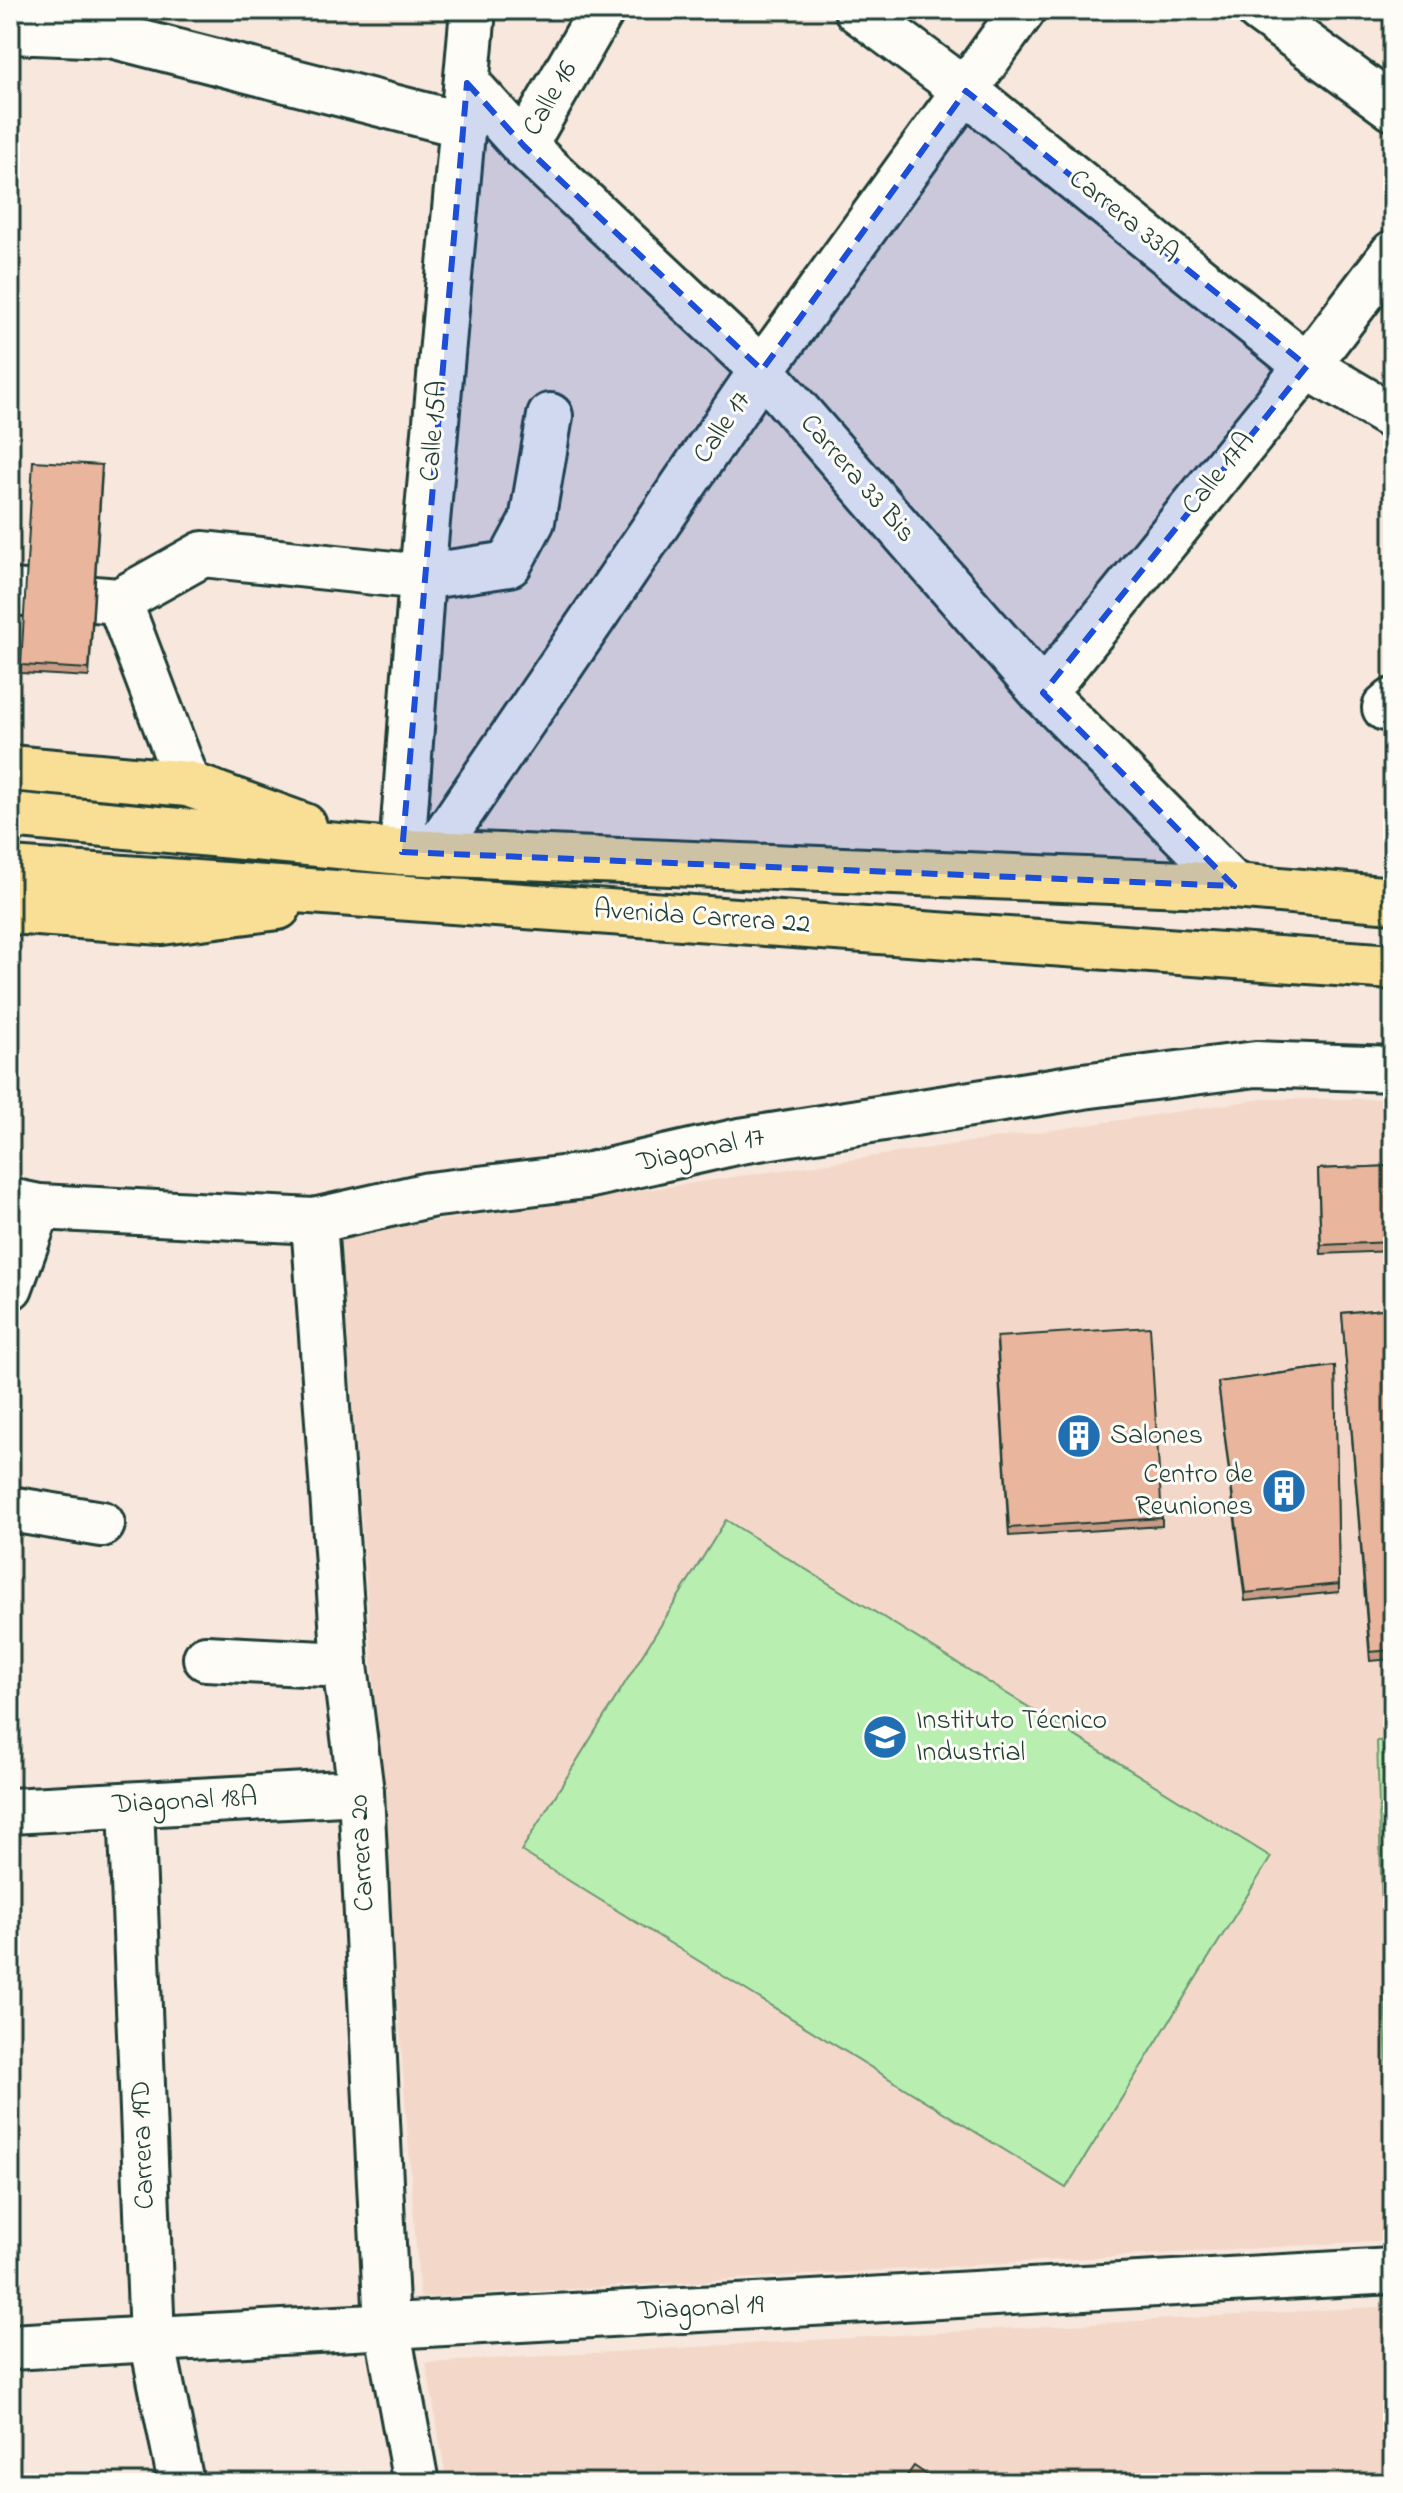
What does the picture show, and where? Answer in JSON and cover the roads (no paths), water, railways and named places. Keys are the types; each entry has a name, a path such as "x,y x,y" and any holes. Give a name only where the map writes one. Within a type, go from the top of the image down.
{"main road":[{"path":"10,768 188,784 401,852"},
{"name":"Avenida Carrera 22","path":"10,815 401,852 1234,886 1393,900"},
{"name":"Avenida Carrera 22","path":"10,870 1393,967"},
{"path":"10,911 162,922 374,895"}],"street":[{"name":"Calle 15A","path":"401,852 422,577 473,10"},
{"name":"Calle 16","path":"524,146 602,10"},
{"name":"Carrera 33A","path":"857,10 966,91 1307,366 1393,417"},
{"name":"Calle 17","path":"401,852 762,370 1023,10"},
{"path":"1259,10 1393,108"},
{"path":"10,31 111,35 465,104"},
{"name":"Carrera 33 Bis","path":"465,104 524,146 762,370 1043,693 1234,886"},
{"name":"Calle 17A","path":"1043,693 1307,366 1393,253"},
{"path":"188,784 107,600 203,554 422,577 509,564 532,521 550,416"},
{"name":"Diagonal 17","path":"24,1204 314,1221 429,1195 586,1176 740,1141 1083,1086 1256,1064 1393,1069"},
{"path":"10,1287 24,1204"},
{"name":"Carrera 20","path":"314,1221 345,1665 361,1792 387,2326 416,2483"},
{"path":"10,1509 102,1524"},
{"path":"206,1658 345,1665"},
{"name":"Diagonal 18A","path":"10,1811 361,1792"},
{"name":"Carrera 19D","path":"131,1805 152,2339 181,2483"},
{"name":"Diagonal 19","path":"10,2347 1393,2271"}],"place":[{"name":"Salones","path":"1079,1436"},
{"name":"Centro de Reuniones","path":"1284,1491"},
{"name":"Instituto Técnico Industrial","path":"885,1737"}]}
